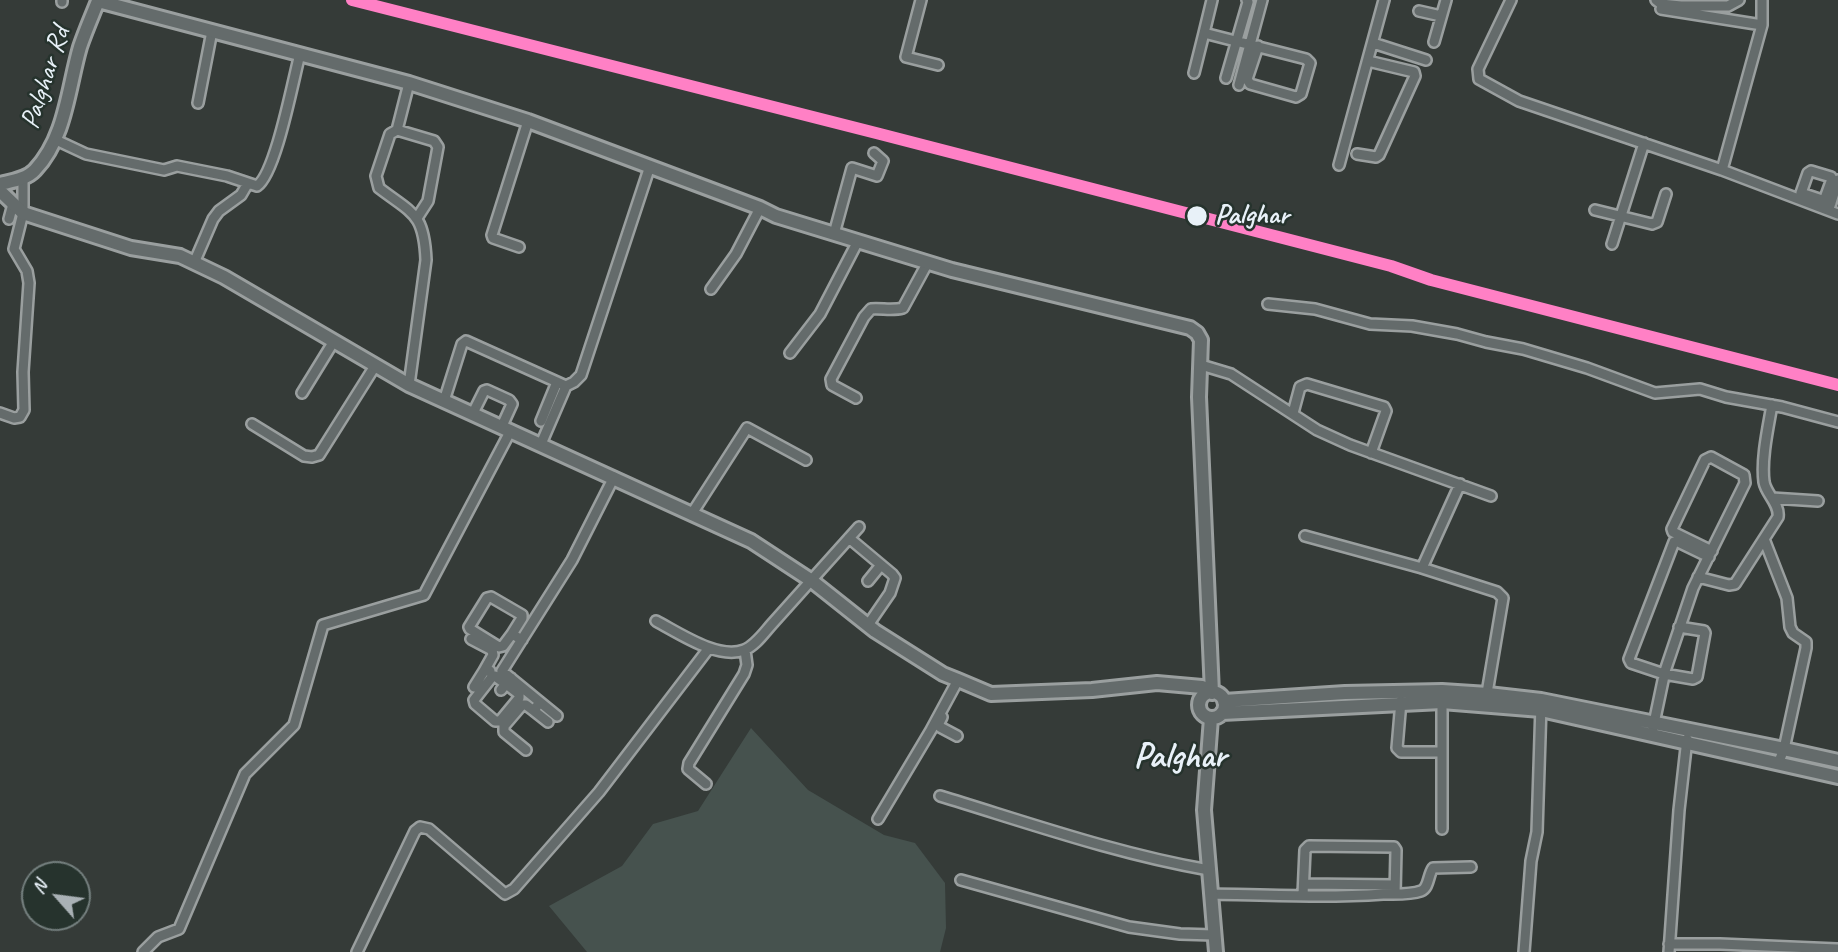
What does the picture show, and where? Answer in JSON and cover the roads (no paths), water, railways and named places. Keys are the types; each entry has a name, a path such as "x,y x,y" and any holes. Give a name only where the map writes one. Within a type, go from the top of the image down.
{"street":[{"path":"921,0 906,57 938,65"},
{"path":"1194,73 1212,0"},
{"path":"1226,78 1247,0"},
{"path":"1204,33 1237,40 1254,45 1306,59 1310,63 1301,94 1296,97 1250,84 1247,79 1254,45 1262,0"},
{"path":"1339,165 1384,0"},
{"path":"1434,42 1446,0"},
{"path":"1511,0 1478,69 1479,79 1520,101 1830,207"},
{"path":"1658,4 1728,6 1739,0"},
{"path":"1722,170 1762,25 1762,0"},
{"path":"98,1 409,83 528,121 776,216 834,234 964,272 1189,328 1197,333 1201,340 1199,397 1212,693"},
{"name":"Palghar Rd","path":"23,178 34,171 56,140 80,47 98,1"},
{"path":"1658,4 1762,25"},
{"path":"1419,12 1441,16"},
{"path":"198,103 212,31"},
{"path":"1373,43 1426,60"},
{"path":"1239,85 1254,45"},
{"path":"56,140 86,154 164,170 177,166 227,176 257,186 263,181 278,141 300,54"},
{"path":"1357,154 1376,157 1380,155 1415,76 1414,72 1368,61"},
{"path":"409,83 397,130 390,134 376,176 379,188 417,218 425,239 426,260 410,385"},
{"path":"519,247 493,239 492,235 528,121"},
{"path":"397,130 434,141 438,147 428,201 417,218"},
{"path":"1612,244 1644,143"},
{"path":"834,234 852,168 877,176 883,161 874,153"},
{"path":"444,401 466,341 561,384 574,382 581,375 650,166"},
{"path":"1800,196 1811,171 1831,177 1830,207"},
{"path":"0,184 23,178 14,249 29,283 23,410 20,417 14,418 0,413"},
{"path":"1830,207 1838,180"},
{"path":"194,263 219,211 241,195 248,183"},
{"path":"0,191 18,208 131,248 180,256 224,277 410,385 751,541 812,581 868,625 943,674 992,694 1092,690 1157,683 1202,687 1220,695 1204,810 1216,952"},
{"path":"1595,210 1652,225 1657,222 1666,194"},
{"path":"9,219 18,208"},
{"path":"711,289 736,254 760,208"},
{"path":"790,352 820,314 858,241"},
{"path":"856,398 832,385 831,379 836,369 864,317 871,309 903,308 928,262"},
{"path":"1268,304 1315,309 1370,324 1412,326 1457,334 1523,349 1655,393 1700,389 1838,422"},
{"path":"302,393 334,341"},
{"path":"1200,365 1231,374 1317,430 1350,446 1491,496"},
{"path":"252,424 304,456 320,455 375,366"},
{"path":"541,421 561,384"},
{"path":"541,444 561,384"},
{"path":"1293,413 1300,387 1307,384 1384,407 1386,411 1371,453"},
{"path":"143,952 158,937 179,929 245,774 294,725 323,625 424,595 506,428 512,404 487,390 473,413"},
{"path":"1698,578 1735,584 1778,517 1779,512 1764,483 1765,446 1772,405"},
{"path":"691,515 747,428 806,460"},
{"path":"1653,729 1664,674 1693,587 1710,554 1745,483 1744,475 1711,457 1704,460 1672,530 1710,554"},
{"path":"557,716 540,702 506,684 495,676 474,700 475,704 495,721 500,721 519,698 519,694 506,684 502,671 572,560 614,477"},
{"path":"1422,568 1460,484"},
{"path":"1772,498 1818,500"},
{"path":"656,621 709,649 731,652 745,650 812,581 859,527"},
{"path":"1305,536 1497,592 1503,598 1486,699"},
{"path":"849,538 895,578 890,593 868,625"},
{"path":"1765,539 1787,598 1790,626 1793,633 1806,642 1784,749 1777,764"},
{"path":"1679,627 1705,633 1697,677 1693,679 1664,674 1631,663 1629,659 1674,542 1710,554"},
{"path":"868,581 881,565"},
{"path":"487,597 522,615 512,634 499,648 470,629 487,597"},
{"path":"512,634 522,640"},
{"path":"471,639 492,650 493,656 474,687"},
{"path":"357,952 415,831 421,827 429,829 505,894 514,889 599,792 709,649"},
{"path":"706,784 688,769 689,763 744,674 747,665 745,650"},
{"path":"484,671 502,671"},
{"path":"957,736 940,727 939,723 960,681"},
{"path":"878,819 960,681"},
{"path":"1212,693 1203,696 1199,701 1202,714 1342,694 1486,699 1541,705 1687,736 1784,749 1838,761"},
{"path":"1442,696 1442,830"},
{"path":"1401,698 1397,748 1402,751 1441,752"},
{"path":"534,711 540,702"},
{"path":"526,750 504,732 504,726 522,705 526,705 548,722"},
{"path":"1524,952 1536,832 1541,705"},
{"path":"1687,736 1777,764 1838,777"},
{"path":"1687,736 1669,948 1720,944 1837,949"},
{"path":"940,796 1076,838 1164,862 1209,870"},
{"path":"1303,895 1305,850 1309,846 1394,847 1395,889"},
{"path":"1304,884 1421,891 1426,888 1433,868 1471,867"},
{"path":"961,880 1129,927 1180,934 1214,935"},
{"path":"1211,894 1361,896 1395,889"}],"place":[{"name":"Palghar","path":"1197,216"}],"district":[{"name":"Palghar","path":"1180,758"}]}
